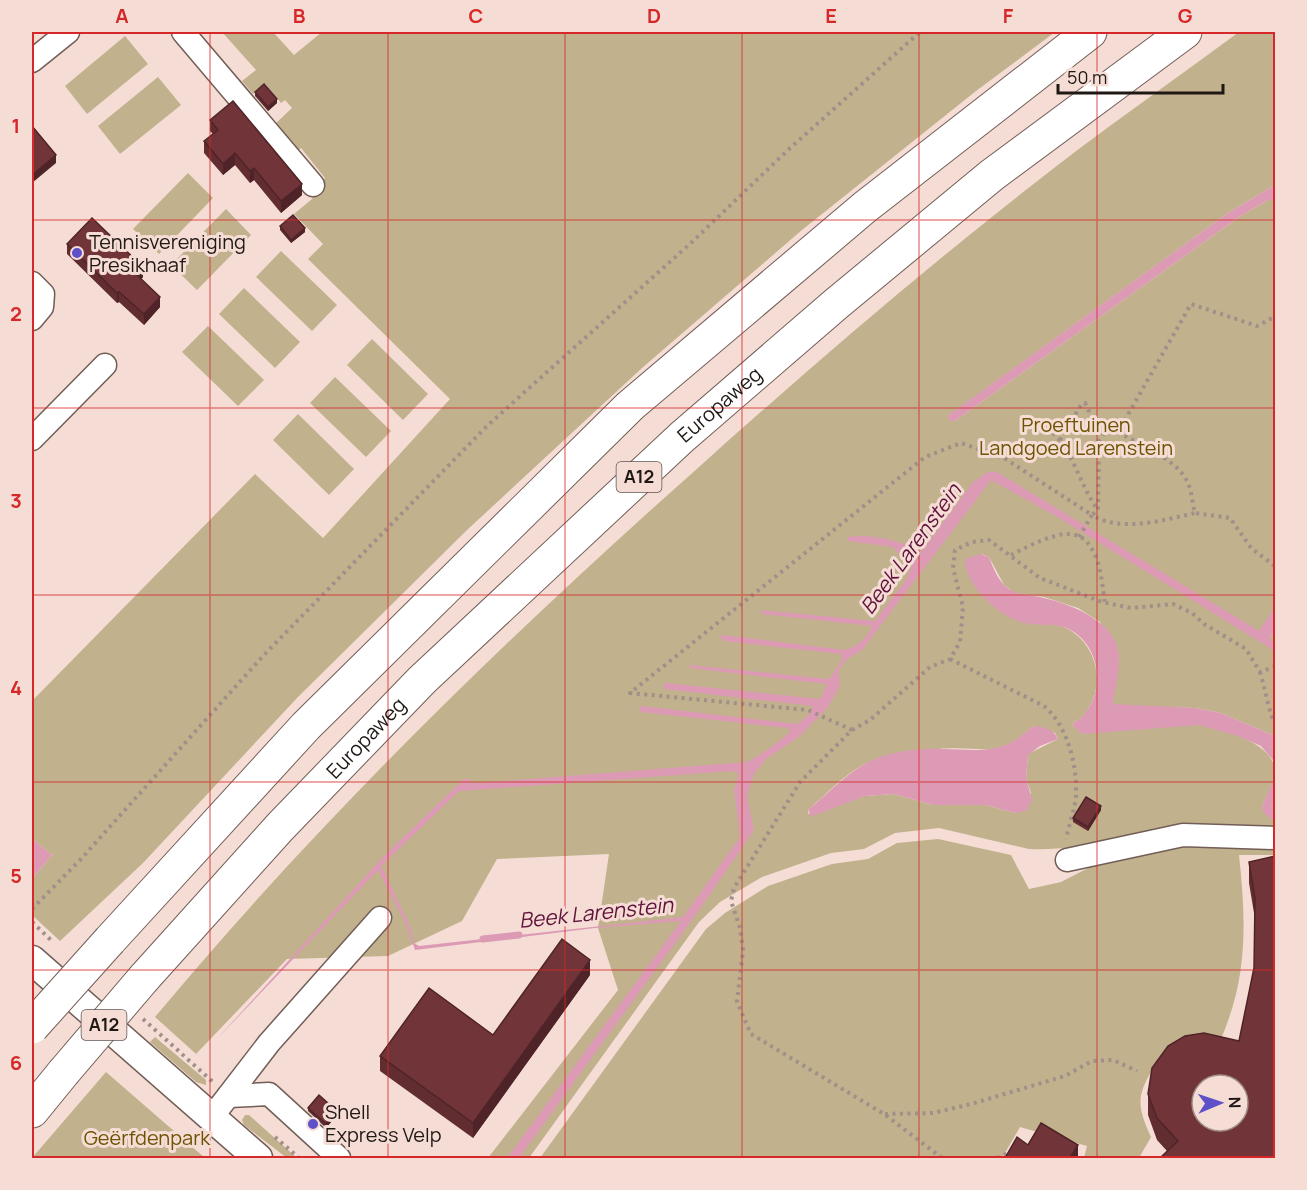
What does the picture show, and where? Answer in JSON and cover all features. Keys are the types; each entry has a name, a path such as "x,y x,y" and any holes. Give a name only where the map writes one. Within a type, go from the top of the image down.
{"highway":[{"name":"A12","path":"32,1027 306,726 630,406 865,207 1090,32"},
{"name":"Europaweg","path":"32,1111 144,978 280,828 422,680 682,436 992,175 1185,32"}],"main road":[{"path":"32,960 167,1079 220,1106 258,1158"}],"street":[{"path":"32,61 68,32"},
{"path":"183,32 313,185"},
{"path":"32,283 43,294 42,307 32,319"},
{"path":"32,439 105,365"},
{"path":"1066,850 1183,835 1275,838"},
{"path":"220,1106 269,1043 380,918"},
{"path":"220,1106 269,1094 339,1158"}],"path":[{"path":"32,909 81,859 262,656 488,425 693,242 789,149 920,32"},
{"path":"1118,432 1191,304 1257,326 1275,316"},
{"path":"1060,440 1084,403 1098,430 1104,433 1118,432 1160,456 1182,473 1188,483 1194,513"},
{"path":"1053,433 1060,440 1088,497 1098,510"},
{"path":"1080,536 1087,522 1098,510 1099,441 1104,433"},
{"path":"852,730 808,710 630,693 925,457 961,443 1004,458 1102,521 1118,523 1161,520 1194,513 1230,518 1251,548 1275,567"},
{"path":"1011,555 1056,535 1080,536 1087,542 1098,559 1106,603"},
{"path":"942,1158 884,1114 751,1034 737,1002 743,950 740,928 731,901 734,888 800,782 852,730 870,720 930,667 950,659 960,642 963,619 963,608 952,568 955,550 972,542 989,540 1040,578 1106,603 1131,608 1173,604 1192,613 1204,624 1246,649 1260,672 1270,702 1269,715 1275,724"},
{"path":"950,659 1044,706 1056,716 1063,727 1076,778 1076,795 1066,850"},
{"path":"1260,672 1275,666"},
{"path":"154,1029 185,1057"},
{"path":"884,1114 933,1113 971,1104 1065,1076 1092,1061 1113,1060 1137,1071"},
{"path":"997,1158 1018,1152"}],"green space":[{"path":"222,32 273,32 294,55 322,32 1055,32 976,91 802,230 642,368 466,531 298,697 143,863 60,941 32,915 32,879 52,855 32,839 32,701 255,474 323,538 450,399 308,259 323,244 294,214 312,199 317,186 325,178 301,148 296,152 274,125 292,108 285,100 281,103 265,84 253,94 242,81 256,70"},
{"name":"Proeftuinen Landgoed Larenstein","path":"1239,32 1275,32 1275,185 1228,213 948,416 955,421 1239,217 1268,200 1275,200 1276,607 1260,631 1269,639 1275,630 1275,736 1221,713 1196,708 1112,704 1119,656 1100,622 1078,608 1044,597 1014,593 1004,585 989,557 982,554 1024,623 1065,627 1087,646 1096,666 1096,688 1086,713 1075,721 1073,726 1083,734 1140,727 1198,725 1229,732 1252,742 1269,755 1273,763 1273,780 1262,807 1275,822 1275,832 1191,827 1141,833 1067,848 1029,849 939,828 895,833 864,849 831,853 762,877 720,902 699,922 529,1158 488,1158 618,990 598,928 609,854 497,859 462,921 388,956 287,959 196,1054 155,1017 282,872 416,732 627,532 904,288 1057,166","holes":["1033,726 1055,733 1058,739 1028,754 1026,779 1031,793 1015,813 986,805 933,805 894,794 865,796 808,814 809,809 832,788 866,763 923,750 999,748 1020,737"]},
{"path":"125,36 148,64 87,114 65,86"},
{"path":"158,77 181,105 120,154 98,126"},
{"path":"188,173 213,198 159,254 133,229"},
{"path":"226,209 251,235 197,290 171,265"},
{"path":"281,251 337,305 312,331 256,277"},
{"path":"244,288 300,342 275,368 219,314"},
{"path":"208,326 264,380 238,406 182,352"},
{"path":"372,339 428,394 403,420 347,365"},
{"path":"335,377 391,431 366,457 310,403"},
{"path":"298,414 354,469 329,495 273,440"},
{"path":"938,839 1011,855 1029,889 1061,882 1096,864 1185,842 1275,845 1275,855 1239,855 1243,896 1242,957 1229,1018 1220,1040 1212,1050 1193,1058 1154,1067 1141,1094 1141,1109 1151,1137 1139,1158 1084,1158 1087,1146 1020,1127 1002,1158 540,1158 706,929 725,913 768,886 832,864 868,859 897,843"},
{"path":"155,1037 206,1080 206,1085 196,1082 150,1042"},
{"name":"Geërfdenpark","path":"106,1072 205,1158 32,1158"},
{"path":"245,1115 249,1115 297,1158 287,1158 244,1125 242,1120"}],"water":[{"path":"1275,185 1275,200 1268,200 1239,217 955,421 948,420 948,416 953,412 1228,213"},
{"path":"988,472 997,472 1259,631 1275,607 1275,630 1269,639 1275,643 1275,651 1056,516 991,480 862,650 847,659 838,671 840,686 828,707 800,736 766,759 754,774 747,796 754,830 702,906 519,1158 507,1158 681,921 595,928 415,950 405,922 378,870 216,1040 384,856 464,779 471,779 468,783 479,783 746,762 776,744 790,731 788,728 641,712 639,709 642,706 797,724 808,716 813,706 664,689 663,685 666,683 820,699 827,684 690,668 689,665 829,679 842,660 841,654 724,641 720,637 723,635 844,650 857,644 865,638 872,626 762,614 760,610 875,621 906,580 913,563 903,559 893,547 848,541 847,537 866,536 885,539 922,551 973,482","holes":["733,771 739,774 734,790 740,837 683,917 419,946 414,943 409,924 381,866 459,791"]},
{"path":"981,554 989,557 997,576 1009,589 1068,605 1092,617 1111,634 1117,645 1119,658 1113,704 1196,708 1221,713 1275,736 1275,822 1264,813 1262,807 1272,783 1274,771 1273,760 1261,746 1238,736 1199,725 1082,734 1073,726 1075,721 1081,718 1088,709 1096,688 1096,665 1087,644 1069,629 1024,623 994,607 977,589 966,569 965,559"},
{"path":"1033,726 1051,730 1058,739 1040,746 1028,755 1026,778 1032,800 1026,811 1015,813 986,805 933,805 894,794 865,796 810,817 809,809 848,775 875,759 918,750 991,749 1012,742"},
{"path":"32,839 52,855 32,879"}],"building":[{"path":"264,84 277,99 268,107 255,92"},
{"path":"233,101 302,184 281,201 254,168 250,171 235,153 223,164 204,141 218,130 210,120"},
{"path":"32,126 56,155 32,175"},
{"path":"293,215 305,228 291,240 280,226"},
{"path":"92,218 143,267 136,274 160,297 144,314 119,292 117,293 67,244"},
{"path":"1086,797 1101,806 1088,827 1073,818"},
{"path":"1275,856 1275,1158 1160,1158 1178,1141 1157,1118 1148,1094 1152,1068 1168,1046 1185,1036 1204,1033 1239,1041 1254,968 1255,899 1249,862"},
{"path":"562,939 590,960 473,1123 380,1056 429,988 493,1035"},
{"path":"319,1095 337,1111 326,1124 308,1108"},
{"path":"1041,1123 1078,1145 1070,1158 1005,1158 1017,1137 1028,1145"}],"waterway":[{"name":"Beek Larenstein","path":"483,939 519,935"}],"place":[{"name":"Tennisvereniging Presikhaaf","path":"77,253"},
{"name":"Shell Express Velp","path":"313,1124"}]}
